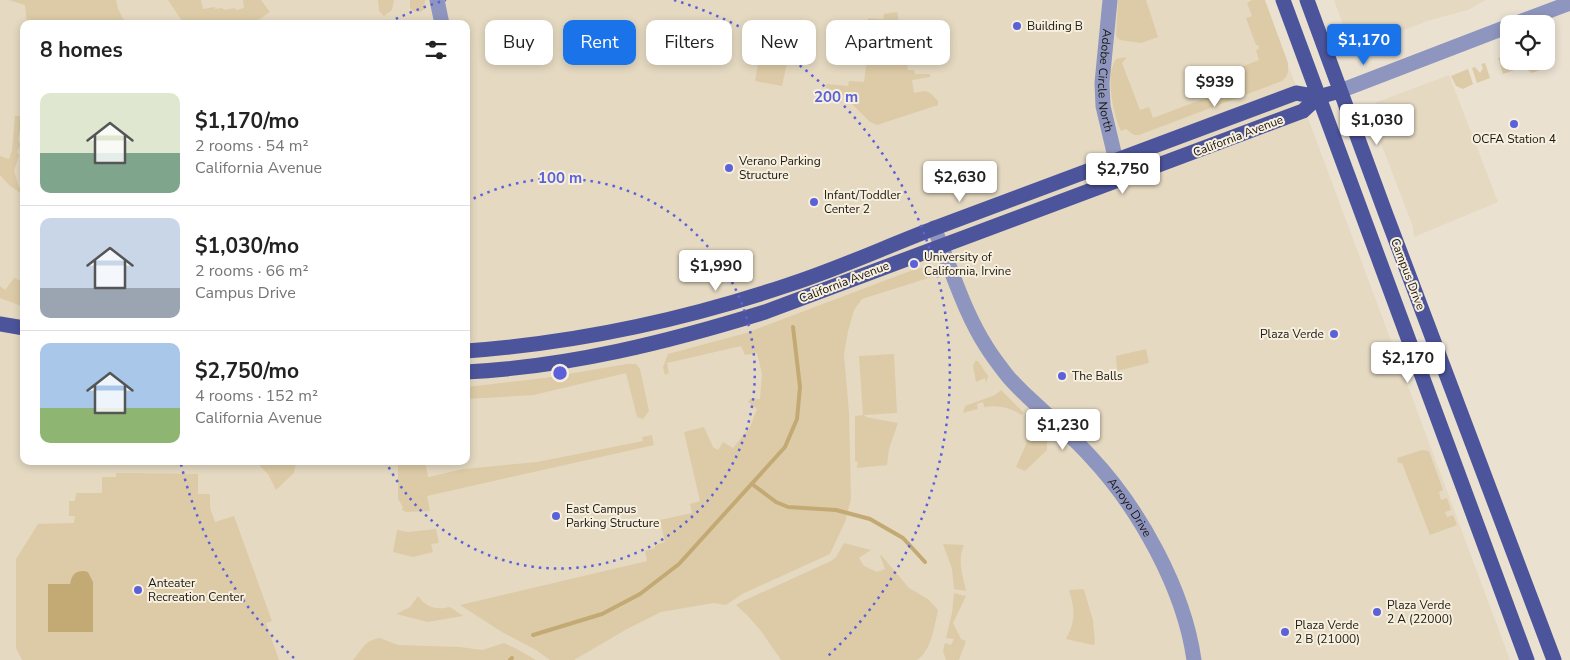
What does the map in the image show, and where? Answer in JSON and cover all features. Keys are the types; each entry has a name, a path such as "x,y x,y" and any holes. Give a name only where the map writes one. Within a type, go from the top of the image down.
{"main road":[{"name":"Campus Drive","path":"1283,0 1527,660"},
{"name":"Campus Drive","path":"1308,0 1340,91 1554,660"},
{"name":"California Avenue","path":"470,352 611,332 709,309 820,274 934,228 1296,93 1318,97 1340,91"},
{"name":"California Avenue","path":"470,372 575,360 709,330 766,312 1303,111 1318,97"},
{"path":"1045,208 1056,193 1113,171 1116,167 1116,161"},
{"path":"0,324 20,327"}],"street":[{"path":"437,0 441,20"},
{"name":"Adobe Circle North","path":"1110,0 1102,83 1103,106 1116,161"},
{"path":"1538,15 1570,3"},
{"name":"California Avenue","path":"1340,91 1500,29"},
{"name":"Arroyo Drive","path":"934,228 970,316 985,346 1008,376 1090,455 1136,514 1152,541 1170,582 1184,618 1194,660"}],"shaded area":[{"name":"University of California, Irvine","path":"0,0 1264,0 1510,660 0,660"},
{"path":"9,0 116,0 124,20 27,20 25,5"},
{"path":"168,0 201,0 203,9 215,7 215,9 235,8 236,10 244,8 243,0 261,0 270,12 258,20 181,20"},
{"path":"378,0 394,0 392,10 384,16 379,11"},
{"path":"410,0 425,0 424,9 421,12 413,11 410,8"},
{"path":"1118,0 1146,0 1158,37 1141,43 1120,40 1116,36"},
{"path":"1252,0 1265,0 1288,63 1288,72 1282,81 1139,135 1134,135 1126,129 1121,131 1111,95 1111,74 1116,59 1127,57 1122,63 1140,110 1149,107 1153,118 1211,96 1207,89 1214,86 1208,67 1211,67 1216,77 1259,60 1256,50 1259,49 1258,45 1256,45 1246,18 1252,16 1247,3"},
{"path":"1334,0 1486,0 1468,10 1427,21 1361,47 1349,41"},
{"path":"897,12 899,20 868,20 868,18 883,19 884,14"},
{"path":"1485,63 1490,78 1477,83 1472,68 1475,67 1480,73 1483,68 1481,64"},
{"path":"758,65 786,65 782,86 755,81"},
{"path":"907,65 908,70 914,70 915,74 930,74 930,77 912,80 914,93 925,91 930,93 938,101 938,105 877,125 870,122 843,95 825,87 827,84 848,86 849,81 864,82 866,66"},
{"path":"1468,69 1473,84 1463,89 1456,86 1451,76"},
{"path":"1502,70 1516,70 1503,74"},
{"path":"1527,70 1540,70 1532,73"},
{"path":"1449,75 1498,202 1414,237 1413,227 1371,117 1372,108 1377,102"},
{"path":"15,116 20,116 18,139 20,145 17,152 19,155 14,171 20,192 10,186 0,175 0,156 9,159 12,150"},
{"path":"918,268 924,268 938,275 862,299 854,310 844,354 849,413 851,499 845,522 830,554 742,594 726,605 714,603 661,612 627,629 574,660 550,660 460,605 647,561 645,551 665,542 660,520 692,513 690,504 700,501 684,432 704,427 713,447 718,450 723,442 733,448 750,427 757,409 748,402 750,399 760,399 762,374 757,353 745,355 741,346 667,363 669,373 665,375 663,367 668,354 746,333"},
{"path":"14,278 20,280 20,306 0,298 0,286 5,290"},
{"path":"1146,349 1149,363 1117,371 1116,356"},
{"path":"894,354 897,413 864,415 898,423 889,449 887,465 857,468 858,462 855,461 855,416 863,415 859,356"},
{"path":"975,361 978,361 988,376 986,383 985,378 976,382 973,366"},
{"path":"636,364 640,369 649,411 643,419 637,417 626,373 534,395 470,399 470,387"},
{"path":"1001,390 1024,413 1021,415 1003,407 984,407 983,402 977,404 978,409 963,413 965,406 995,395"},
{"path":"1029,427 1040,427 1047,434 1047,450 1025,471 1016,467 1026,444"},
{"path":"652,435 654,445 427,496 430,511 406,512 402,510 403,507 398,499 398,465 426,465 428,477 464,469 537,462 643,441 642,437"},
{"path":"1422,450 1429,451 1443,490 1439,492 1441,500 1447,498 1451,510 1445,512 1447,517 1453,515 1457,525 1430,535 1402,463 1398,463 1397,458"},
{"path":"259,465 295,465 294,473 276,490 268,474"},
{"name":"Anteater Recreation Center","path":"116,473 198,474 198,494 210,494 210,508 215,522 234,516 272,621 266,623 279,660 22,660 16,648 16,559 38,524 74,523 75,516 69,516 69,501 75,501 76,493 102,493 102,477 116,477"},
{"path":"436,529 439,543 431,544 433,552 413,557 393,552 397,530 408,532"},
{"path":"844,543 871,550 859,558 864,566 877,572 885,569 881,555 909,588 928,599 938,610 934,631 929,644 922,656 917,660 781,660 761,631 736,605 831,561 836,557"},
{"path":"943,544 964,545 961,562 966,591 954,589 952,569"},
{"path":"84,571 88,572 93,582 93,632 48,632 48,584 70,584 74,574"},
{"path":"1069,590 1084,590 1093,620 1095,643 1093,645 1066,639 1072,626 1074,615"},
{"path":"954,593 966,596 953,623 961,639 966,641 959,660 946,660 943,651 945,643 951,645 954,639 946,638 952,613"},
{"path":"418,596 428,606 436,608 450,607 463,616 428,622 396,614 410,607"},
{"path":"380,638 398,645 460,647 482,650 504,643 536,660 353,660 367,643"}],"waterway":[{"path":"533,635 602,614 640,594 679,564 785,447 797,419 800,387 793,327"},
{"path":"752,484 776,502 788,507 836,510 870,519 903,538 925,562"}],"place":[{"name":"Building B","path":"1017,26"},
{"name":"OCFA Station 4","path":"1514,124"},
{"name":"Verano Parking Structure","path":"729,168"},
{"name":"Infant/Toddler Center 2","path":"814,202"},
{"name":"University of California, Irvine","path":"914,264"},
{"name":"Plaza Verde","path":"1334,334"},
{"name":"The Balls","path":"1062,376"},
{"name":"East Campus Parking Structure","path":"556,516"},
{"name":"Anteater Recreation Center","path":"138,590"},
{"name":"Plaza Verde 2 A (22000)","path":"1377,612"},
{"name":"Plaza Verde 2 B (21000)","path":"1285,632"}]}
